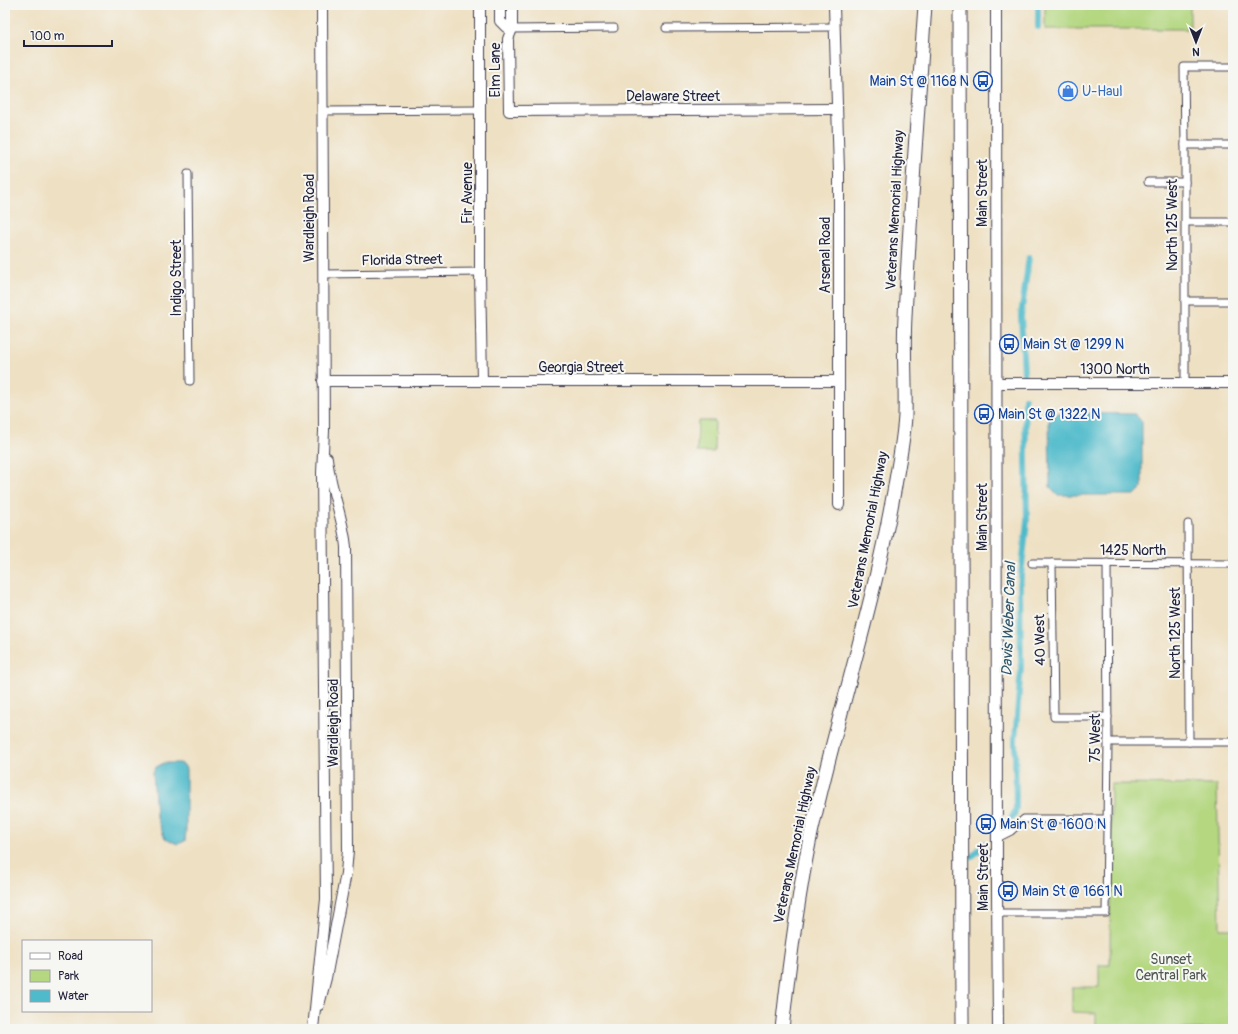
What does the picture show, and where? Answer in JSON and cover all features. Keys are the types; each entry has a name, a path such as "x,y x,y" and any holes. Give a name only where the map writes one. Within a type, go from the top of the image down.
{"highway":[{"path":"915,5 915,130"},
{"name":"Veterans Memorial Highway","path":"782,1029 796,917 810,838 860,645 889,523 899,465 904,420 904,320 924,5"},
{"path":"960,5 962,1029"}],"main road":[{"name":"Wardleigh Road","path":"313,1029 326,899 322,473 324,381 322,5"},
{"name":"Fir Avenue","path":"480,5 480,272 482,381"},
{"name":"Elm Lane","path":"500,5 500,20 506,27 512,29"},
{"name":"Elm Lane","path":"509,111 508,39 512,29 512,5"},
{"name":"Arsenal Road","path":"834,5 839,171 839,505"},
{"name":"Main Street","path":"996,5 998,1029"},
{"name":"Delaware Street","path":"509,111 837,109"},
{"name":"Georgia Street","path":"324,381 838,381"},
{"name":"1300 North","path":"997,383 1233,383"},
{"name":"Wardleigh Road","path":"315,1015 326,978 346,873 348,846 346,547 343,526 330,478 324,431"}],"street":[{"path":"666,28 835,27"},
{"path":"512,29 614,28"},
{"name":"North 125 West","path":"1185,383 1186,145 1184,67 1233,67"},
{"path":"322,111 481,110"},
{"path":"1186,145 1233,145"},
{"name":"Indigo Street","path":"188,174 190,381"},
{"path":"1148,182 1185,182"},
{"path":"1186,222 1233,222"},
{"name":"Florida Street","path":"323,274 480,272"},
{"path":"1185,301 1233,301"},
{"name":"North 125 West","path":"1188,524 1189,742"},
{"name":"1425 North","path":"1032,563 1233,564"},
{"name":"40 West","path":"1052,563 1054,717 1108,717"},
{"name":"75 West","path":"997,913 1106,913 1108,742 1107,563"},
{"path":"1108,742 1233,742"},
{"path":"997,838 1011,832 1024,819 1107,818"}],"green space":[{"path":"1045,5 1190,5 1190,29 1045,29"},
{"path":"698,421 715,421 714,452 697,452"},
{"name":"Sunset Central Park","path":"1111,784 1217,785 1220,929 1233,929 1233,1029 1105,1029 1096,1027 1096,1013 1072,1012 1072,987 1099,987 1099,965 1110,965"}],"water":[{"path":"1058,413 1135,414 1142,422 1142,488 1135,495 1058,495 1050,487 1049,420"},
{"path":"164,763 180,763 184,765 186,769 185,841 178,844 165,839 156,815 153,772 156,767"}],"waterway":[{"name":"Davis Weber Canal","path":"1038,5 1038,27"},
{"name":"Davis Weber Canal","path":"1024,374 1021,316 1029,257"},
{"name":"Davis Weber Canal","path":"1012,817 1016,808 1015,740 1021,667 1020,585 1027,521 1025,398"},
{"path":"972,857 984,844"}],"place":[{"name":"Main St @ 1168 N","path":"983,81"},
{"name":"U-Haul","path":"1068,91"},
{"name":"Main St @ 1299 N","path":"1009,344"},
{"name":"Main St @ 1322 N","path":"984,414"},
{"name":"Main St @ 1600 N","path":"986,824"},
{"name":"Main St @ 1661 N","path":"1008,891"}]}
